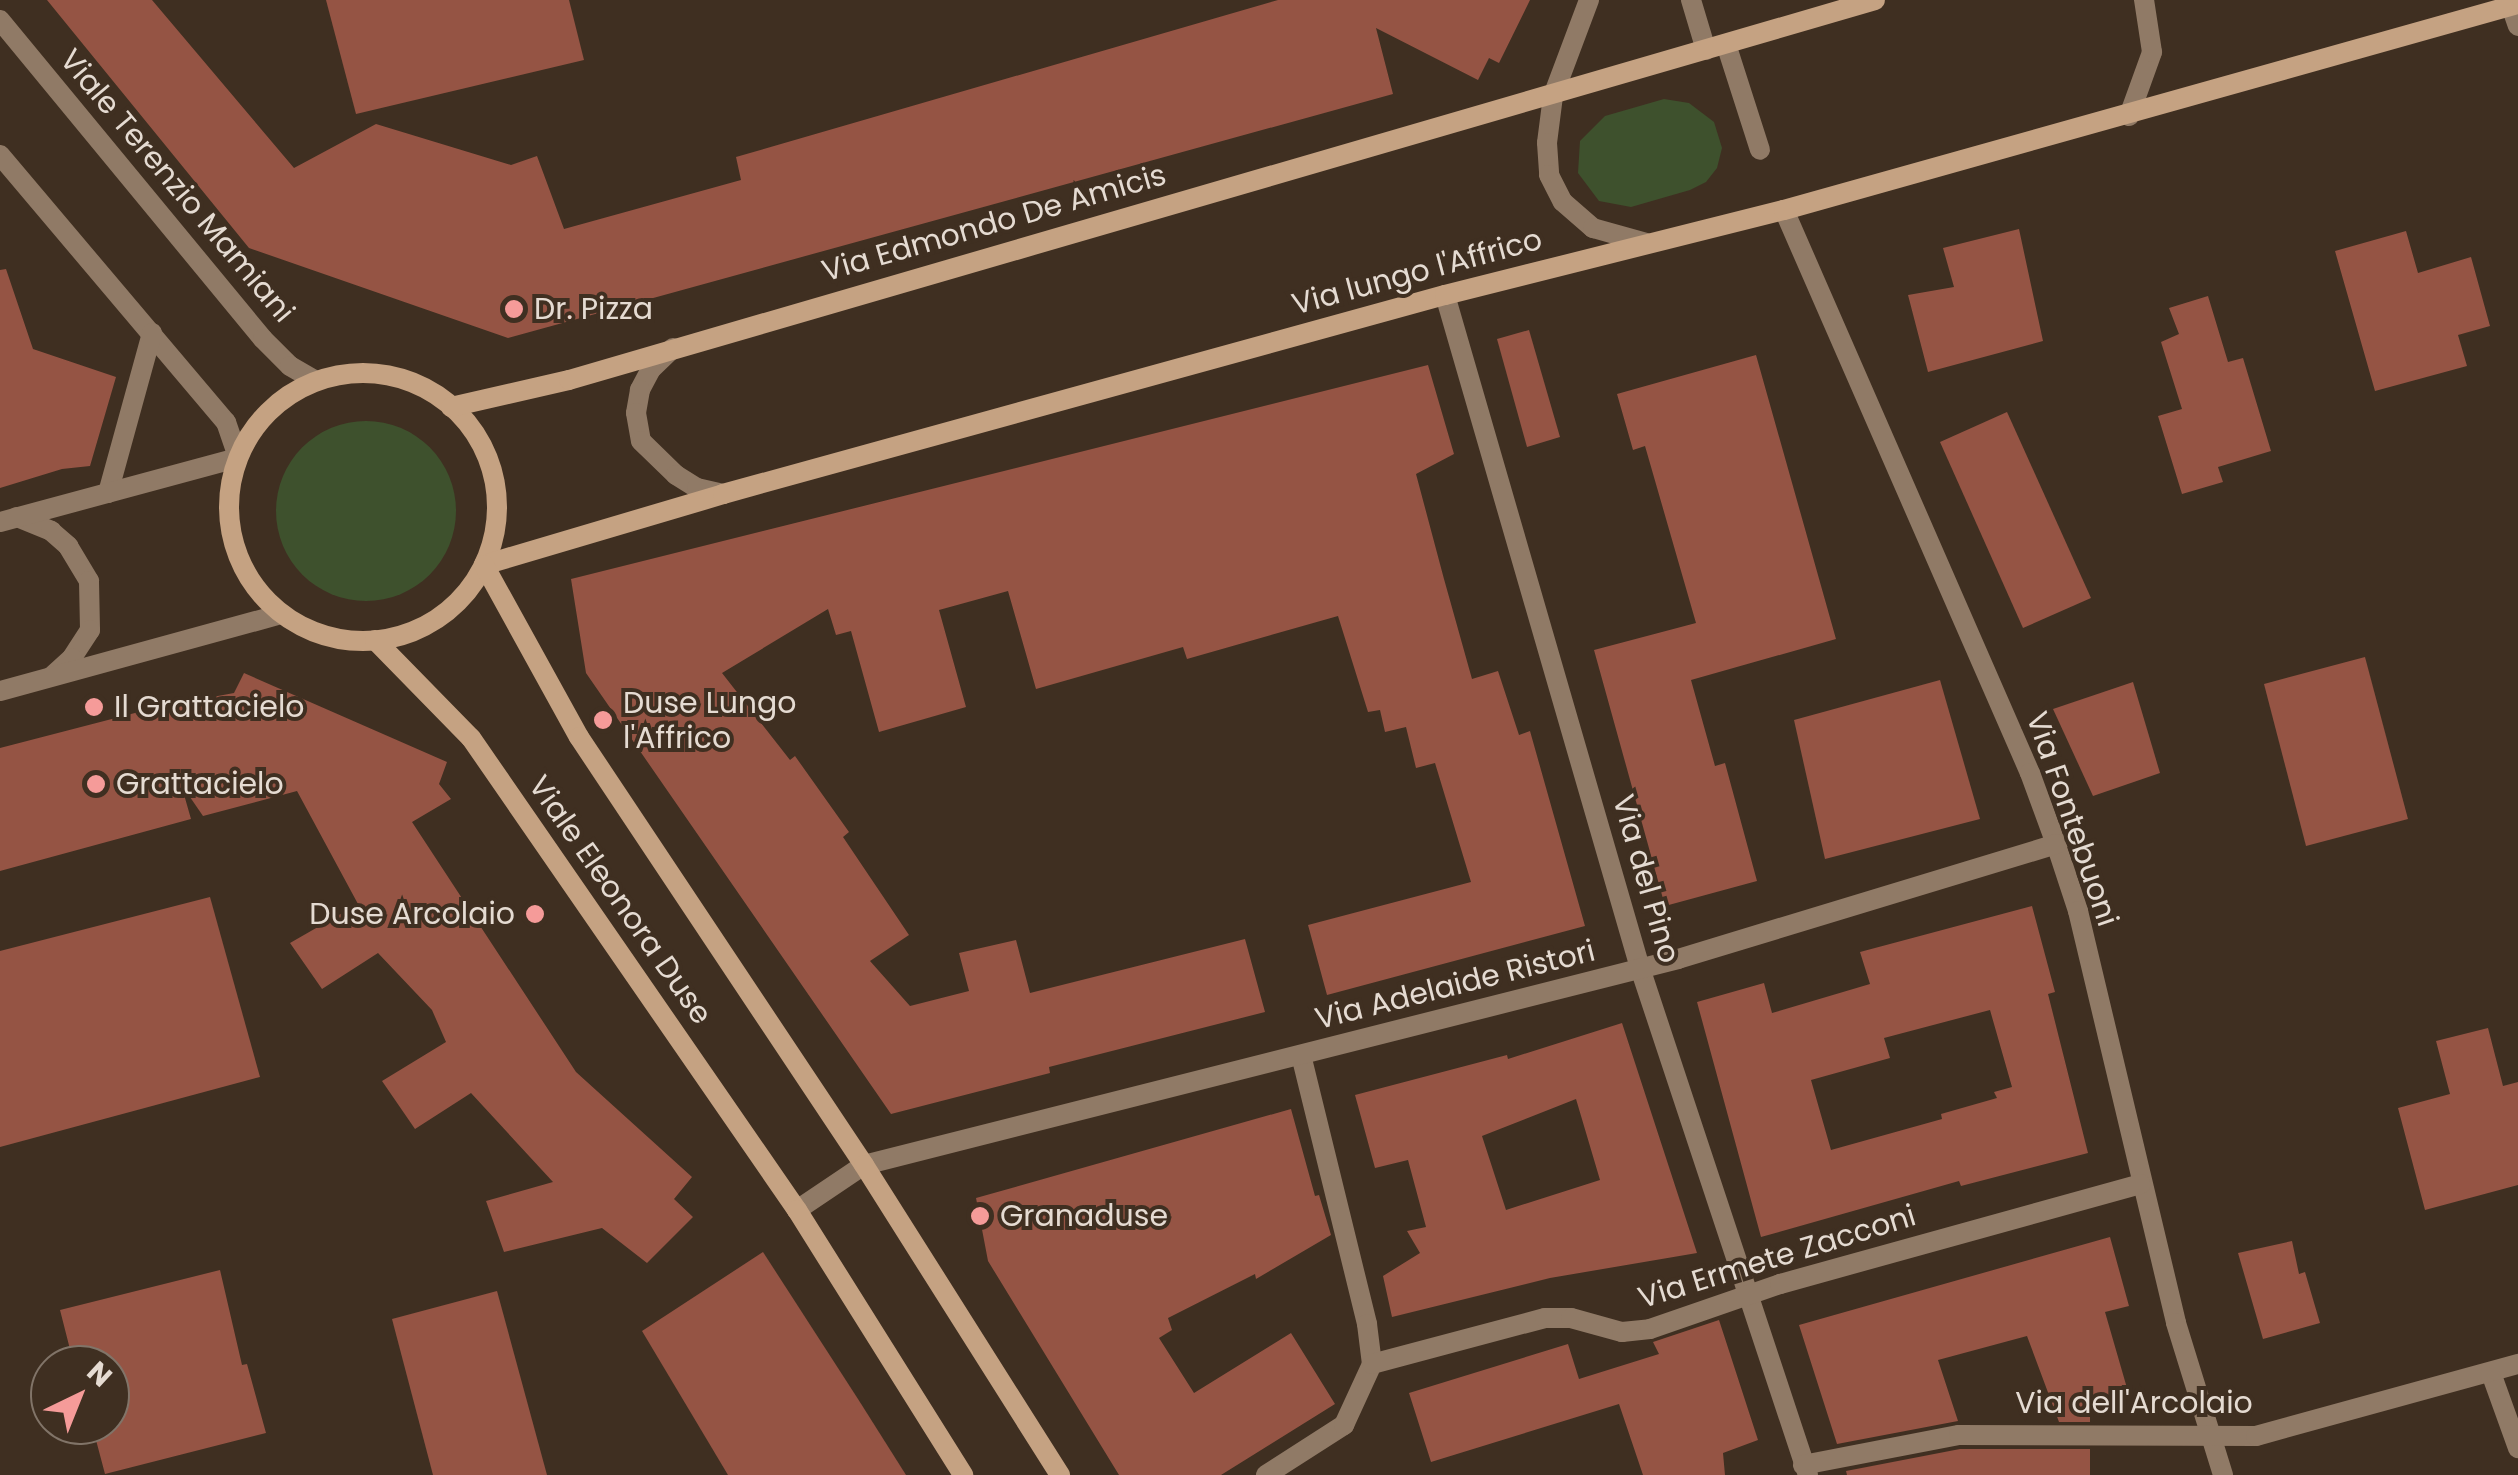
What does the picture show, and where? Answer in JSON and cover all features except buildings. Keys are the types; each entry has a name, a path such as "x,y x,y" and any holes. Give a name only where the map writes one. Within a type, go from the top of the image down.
{"main road":[{"name":"Via Edmondo De Amicis","path":"452,407 569,380 1875,0"},
{"name":"Via lungo l'Affrico","path":"484,565 722,494 1446,294 1784,210 2516,12"},
{"path":"338,374 384,375 411,382 452,407 485,453 494,481 495,530 484,565 469,589 438,618 404,634 375,640 334,638 282,614 261,594 234,547 228,508 237,456 267,412 316,381 338,374"},
{"name":"Viale Eleonora Duse","path":"484,565 579,737 864,1165 1060,1475"},
{"name":"Viale Eleonora Duse","path":"375,640 471,738 797,1210 963,1475"}],"street":[{"name":"Via lungo l'Affrico","path":"1589,0 1553,96 1546,158 1556,190 1573,213 1593,228 1646,243"},
{"path":"1691,0 1716,47 1760,150"},
{"path":"2129,116 2147,76 2152,52 2152,32 2144,0"},
{"name":"Viale Terenzio Mamiani","path":"0,20 263,339 290,366 316,381"},
{"path":"4,167 226,422 237,456 9,519"},
{"name":"Via Fontebuoni","path":"1784,210 2030,773 2056,844 2078,911 2140,1184 2223,1475"},
{"name":"Via del Pino","path":"1446,294 1640,968 1806,1470"},
{"path":"108,493 152,334"},
{"path":"675,347 652,369 640,390 636,413 641,441 676,476 697,488 722,494"},
{"path":"9,519 51,531 68,546 89,581 90,630 82,645 52,676"},
{"path":"0,691 282,614"},
{"name":"Via Adelaide Ristori","path":"864,1165 1640,968 2056,844"},
{"path":"1266,1475 1344,1425 1372,1364 1367,1324 1301,1055"},
{"path":"797,1210 864,1165"},
{"name":"Via Ermete Zacconi","path":"1372,1364 1545,1318 1571,1318 1622,1332 1636,1331 2140,1184"},
{"name":"Via dell'Arcolaio","path":"1806,1470 1959,1435 2256,1436 2518,1364"},
{"path":"2491,1372 2518,1448"}],"green space":[{"path":"1664,99 1689,103 1714,122 1722,148 1717,168 1706,182 1690,190 1631,207 1599,201 1578,173 1580,141 1605,116"},
{"path":"366,421 400,428 429,448 449,477 456,511 449,545 429,574 400,594 366,601 332,594 303,574 283,545 276,511 283,477 303,448 332,428"}],"place":[{"name":"Dr. Pizza","path":"514,309"},
{"name":"Il Grattacielo","path":"94,707"},
{"name":"Duse Lungo l'Affrico","path":"603,720"},
{"name":"Grattacielo","path":"96,784"},
{"name":"Duse Arcolaio","path":"535,914"},
{"name":"Granaduse","path":"980,1216"}]}
